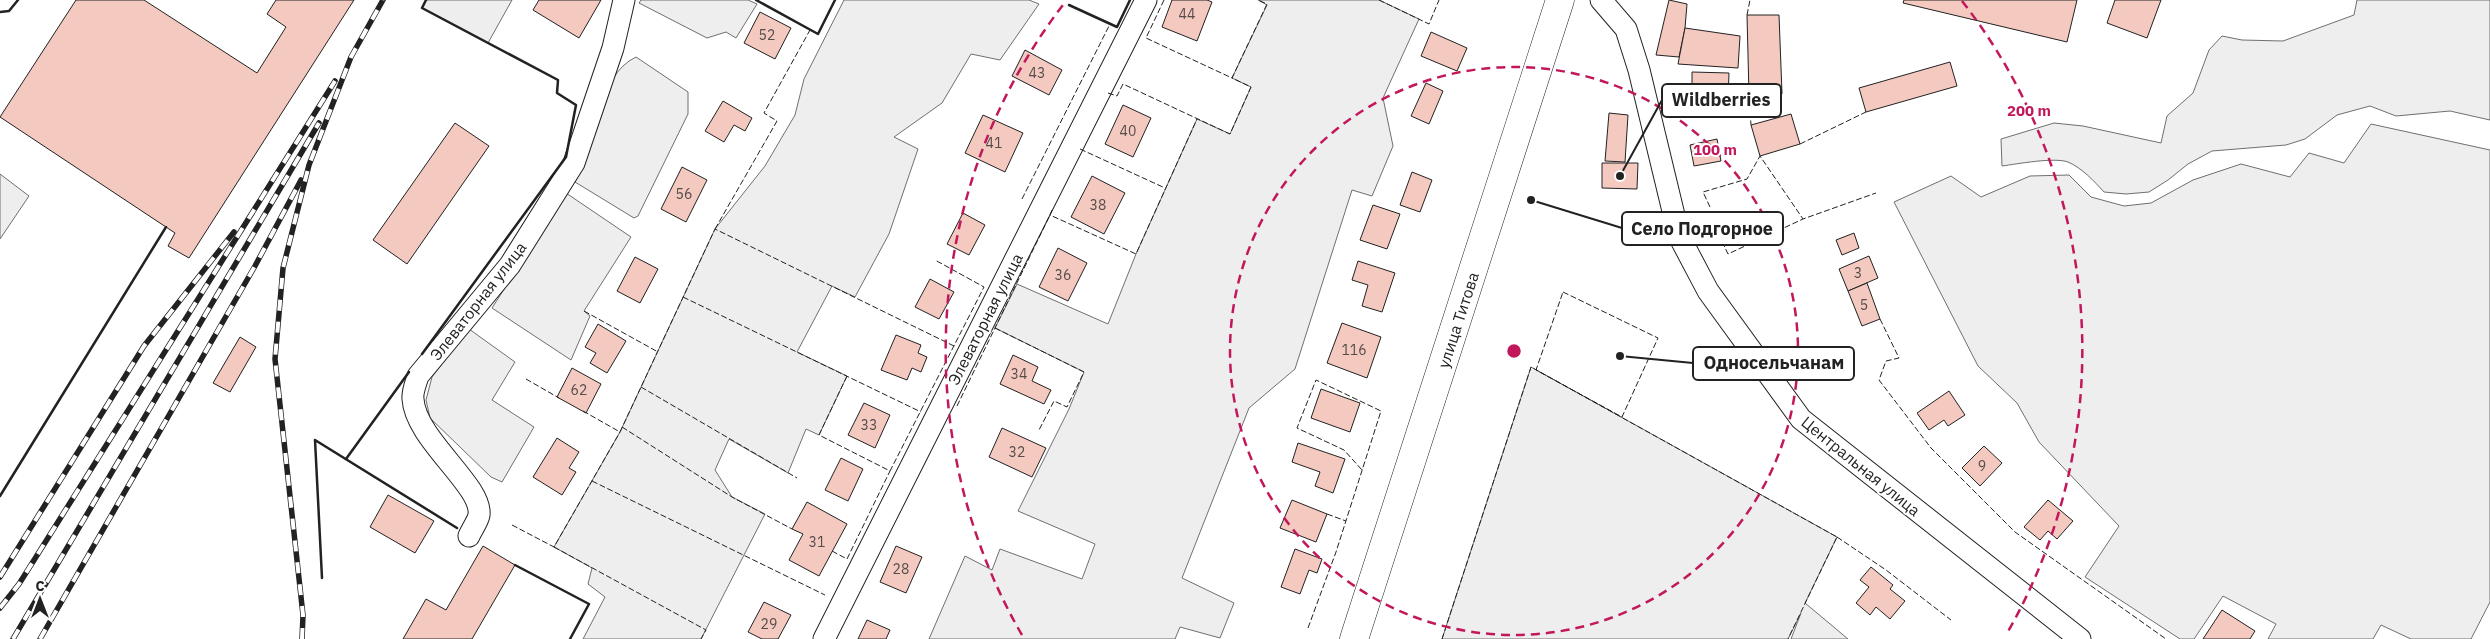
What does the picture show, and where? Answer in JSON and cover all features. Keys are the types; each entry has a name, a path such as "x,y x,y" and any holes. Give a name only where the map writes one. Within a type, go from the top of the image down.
{"main road":[{"name":"улица Титова","path":"1354,639 1560,0"}],"street":[{"name":"Элеваторная улица","path":"469,536 479,515 478,500 435,446 417,419 413,398 418,376 510,265 574,163 613,48 624,0"},
{"name":"Элеваторная улица","path":"824,639 1146,0"},
{"name":"Центральная улица","path":"1601,0 1626,29 1639,70 1679,236 1708,291 1801,419 2080,639"}],"shaded area":[{"path":"426,0 512,0 488,43 422,8"},
{"path":"641,0 748,0 757,4 736,38 726,32 707,38 639,3"},
{"path":"844,0 1029,0 1039,4 1000,60 971,54 942,103 894,137 918,149 889,234 855,297 832,286 797,352 847,376 819,435 806,429 788,473 729,439 715,470 732,497 765,514 701,639 583,639 605,597 588,584 592,568 554,547 620,432 715,229 765,166 795,115 804,79"},
{"path":"1258,0 1379,0 1419,19 1383,98 1393,146 1372,196 1352,190 1295,369 1249,408 1182,578 1234,603 1220,638 1180,627 1175,639 929,639 965,556 992,570 1000,549 1082,579 1095,544 1018,511 1069,409 1084,372 995,328 1017,284 1108,324 1136,254 1197,119 1230,134 1251,87 1232,78 1267,5"},
{"path":"2357,0 2490,0 2490,120 2450,111 2396,116 2370,106 2337,115 2305,139 2286,145 2212,151 2188,164 2149,192 2126,194 2104,192 2092,179 2068,162 2054,160 2035,161 2002,166 2001,139 2054,123 2083,126 2161,143 2167,116 2193,93 2209,50 2222,36 2242,40 2283,41 2354,15"},
{"path":"636,57 688,92 688,114 638,216 634,218 575,182 605,95 613,79 623,66"},
{"path":"2371,124 2490,150 2490,602 2471,639 2411,639 2381,625 2373,639 2268,639 2276,624 2223,596 2194,639 2180,639 2085,577 2119,526 2039,442 2017,403 1978,366 1894,202 1951,176 1981,197 2030,176 2069,175 2091,197 2124,206 2151,203 2193,180 2241,164 2290,177 2309,153 2344,163"},
{"path":"0,174 29,196 0,239"},
{"path":"566,193 631,237 584,311 590,316 571,360 492,308"},
{"path":"469,329 515,362 492,400 534,427 502,482 491,477 430,418 426,400 432,377"},
{"path":"1531,367 1837,537 1805,603 1848,639 1791,639 1801,613 1788,639 1442,639"}],"building":[{"path":"76,0 144,0 257,73 286,27 267,14 276,0 354,0 189,258 168,246 175,233 0,117"},
{"path":"539,0 601,0 579,38 533,10"},
{"path":"1172,0 1207,0 1212,2 1197,41 1162,27"},
{"path":"1669,0 1687,4 1685,28 1679,57 1656,55"},
{"path":"1904,0 2077,0 2067,42 1903,3"},
{"path":"2115,0 2161,0 2147,38 2107,23"},
{"path":"760,12 791,28 775,59 744,43"},
{"path":"1747,15 1779,15 1782,94 1749,95"},
{"path":"1685,28 1740,36 1738,68 1678,64"},
{"path":"1431,32 1467,48 1457,71 1421,56"},
{"path":"1025,50 1062,70 1049,95 1012,76"},
{"path":"1950,62 1957,86 1866,112 1859,88"},
{"path":"1692,72 1729,73 1728,100 1692,99"},
{"path":"1426,83 1443,91 1429,124 1411,116"},
{"path":"723,101 752,118 745,131 734,125 724,142 705,131"},
{"path":"1123,105 1151,118 1133,157 1105,144"},
{"path":"1609,113 1628,115 1625,162 1605,161"},
{"path":"1791,114 1800,144 1760,156 1751,125"},
{"path":"983,115 1023,133 1005,172 965,153"},
{"path":"455,123 489,146 407,264 373,240"},
{"path":"1717,139 1721,161 1694,166 1690,145"},
{"path":"1602,163 1638,163 1637,189 1602,188"},
{"path":"682,167 707,180 686,222 661,209"},
{"path":"1412,172 1432,180 1420,212 1400,205"},
{"path":"1092,176 1125,193 1104,234 1071,217"},
{"path":"1373,205 1400,214 1387,249 1360,240"},
{"path":"963,213 985,225 969,255 947,244"},
{"path":"1854,233 1859,248 1842,255 1836,240"},
{"path":"1058,248 1087,263 1068,301 1039,287"},
{"path":"1869,256 1878,278 1848,291 1839,269"},
{"path":"635,257 658,269 640,303 617,291"},
{"path":"1358,261 1395,273 1382,312 1362,306 1368,285 1352,280"},
{"path":"930,279 954,292 939,319 915,307"},
{"path":"1867,283 1880,319 1862,326 1848,291"},
{"path":"1342,323 1381,337 1367,378 1327,363"},
{"path":"598,324 626,341 607,373 590,363 596,353 585,347"},
{"path":"896,335 921,345 918,353 927,357 921,372 912,368 907,380 881,370"},
{"path":"240,337 256,347 230,392 213,383"},
{"path":"1013,355 1038,367 1032,381 1051,390 1044,404 1000,384"},
{"path":"572,368 601,384 586,413 557,397"},
{"path":"1321,389 1360,403 1350,432 1311,418"},
{"path":"1949,391 1965,415 1948,426 1944,420 1929,430 1917,413"},
{"path":"864,403 890,415 875,448 848,435"},
{"path":"1002,428 1046,448 1032,477 989,457"},
{"path":"557,438 579,452 569,468 576,472 562,495 533,477"},
{"path":"1298,443 1345,459 1333,493 1315,486 1320,472 1292,462"},
{"path":"1984,446 2002,463 1980,486 1962,468"},
{"path":"841,458 863,469 848,501 825,490"},
{"path":"388,495 434,521 415,553 370,527"},
{"path":"1292,500 1327,514 1316,542 1280,528"},
{"path":"2048,500 2073,521 2057,539 2048,531 2040,540 2024,527"},
{"path":"807,502 847,524 819,576 789,560 803,534 792,529"},
{"path":"483,546 515,565 472,639 403,639 426,599 446,610"},
{"path":"896,546 922,557 906,593 880,582"},
{"path":"1295,549 1322,559 1317,573 1309,570 1300,594 1281,587"},
{"path":"1871,567 1893,585 1890,589 1905,601 1890,619 1876,607 1870,615 1856,603 1869,587 1860,580"},
{"path":"764,602 791,615 778,639 762,639 748,632"},
{"path":"2222,610 2255,631 2250,639 2203,639"},
{"path":"867,620 890,630 886,639 858,639"}],"railway":[{"path":"302,639 303,615 275,359 283,268 309,165 351,57 383,0"},
{"path":"0,608 19,584 335,81"},
{"path":"13,639 319,123"},
{"path":"40,639 255,266 301,180"},
{"path":"0,577 144,346 234,232"}],"fence":[{"path":"1164,0 1146,38 1232,78 1267,4 1258,0"},
{"path":"1379,0 1429,24 1439,0"},
{"path":"1747,15 1750,0"},
{"path":"1022,199 1110,24"},
{"path":"715,229 777,121 764,113 810,30"},
{"path":"1108,93 1117,96 1123,84 1230,134 1251,87 1232,78"},
{"path":"1749,95 1751,125"},
{"path":"1800,144 1866,112"},
{"path":"1052,210 1050,215 1136,254 1197,119"},
{"path":"1080,149 1165,188"},
{"path":"1710,207 1703,192 1747,179 1760,156 1803,219"},
{"path":"1715,226 1728,254 1803,219 1876,193"},
{"path":"957,406 1050,215"},
{"path":"583,411 620,432 715,229 956,347"},
{"path":"847,376 819,435 890,471 984,287 935,260"},
{"path":"1563,292 1658,338 1622,417 1536,370 1563,292"},
{"path":"683,297 921,412"},
{"path":"584,311 658,352"},
{"path":"1880,319 1899,358 1886,361 1879,380 1931,448 2015,532 2166,639"},
{"path":"995,328 1084,372 1067,407 1054,401 1039,430"},
{"path":"1442,639 1531,367 1837,537 1788,639"},
{"path":"526,379 559,398"},
{"path":"1308,628 1336,552 1381,411 1316,380 1297,428 1344,450 1362,470"},
{"path":"641,387 797,478"},
{"path":"622,427 732,497 792,529"},
{"path":"512,525 554,547 620,432"},
{"path":"832,551 847,559 890,471"},
{"path":"592,481 825,595"},
{"path":"1327,514 1346,521"},
{"path":"1837,537 1886,570 1951,620"},
{"path":"554,547 706,630 701,639"}],"wall":[{"path":"0,12 9,11 18,0"},
{"path":"422,354 566,157 576,105 557,93 558,80 422,8 426,0"},
{"path":"756,0 818,34 835,0"},
{"path":"1069,5 1117,27 1130,0"},
{"path":"0,496 166,227"},
{"path":"346,459 409,372"},
{"path":"322,578 315,440 457,528"},
{"path":"515,565 589,604 570,639"}],"place":[{"name":"Wildberries","path":"1620,176"},
{"name":"Село Подгорное","path":"1531,200"},
{"name":"Односельчанам","path":"1620,356"}]}
